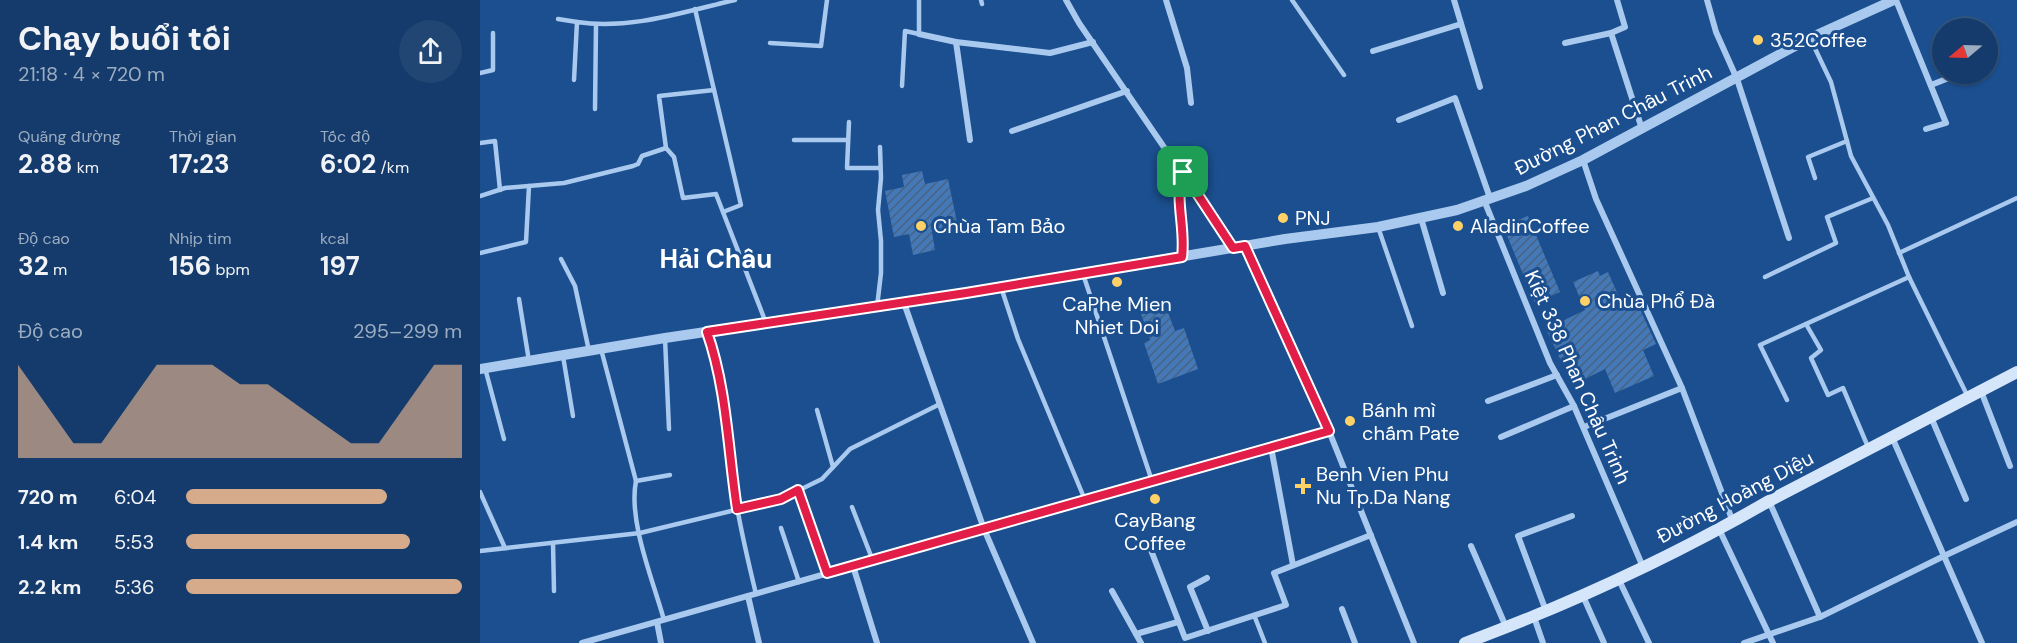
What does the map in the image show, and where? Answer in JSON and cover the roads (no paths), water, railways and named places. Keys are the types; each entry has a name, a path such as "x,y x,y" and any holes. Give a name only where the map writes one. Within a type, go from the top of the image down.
{"main road":[{"name":"Đường Hoàng Diệu","path":"1465,643 1546,612 1643,567 2017,372"}],"street":[{"path":"1066,0 1233,248"},
{"path":"1166,0 1185,59 1191,103"},
{"path":"1454,0 1480,87"},
{"path":"1565,43 1611,33 1625,27 1617,0"},
{"path":"1707,0 1716,32 1737,78 1789,238"},
{"path":"1895,0 1946,123 1926,129"},
{"name":"Đường Phan Châu Trinh","path":"482,368 904,303 1245,246 1378,227 1457,210 1526,186 1583,160 1810,38 1895,0"},
{"path":"1373,51 1461,24"},
{"path":"1611,33 1642,129"},
{"path":"919,34 956,42 1050,53 1093,42"},
{"path":"956,42 970,140"},
{"path":"1012,132 1127,91"},
{"name":"Kiệt 338 Phan Châu Trinh","path":"1399,120 1455,98 1487,199 1550,363 1584,427 1643,567"},
{"path":"1583,160 1596,199 1682,388 1733,522"},
{"path":"1182,257 1184,229 1179,191 1183,172"},
{"path":"1421,218 1443,293"},
{"path":"1245,246 1329,431 1414,643"},
{"path":"904,303 984,529 1033,643"},
{"path":"1488,401 1557,375"},
{"path":"1584,427 1682,388"},
{"path":"1981,391 2010,466"},
{"path":"1501,437 1574,406"},
{"path":"1931,417 1966,498"},
{"path":"582,643 1329,431"},
{"path":"1892,437 1982,643"},
{"path":"1271,447 1293,565"},
{"path":"1769,501 1820,617"},
{"path":"1546,612 1518,536 1572,516"},
{"path":"1744,643 1820,617 2017,522"},
{"path":"1719,529 1773,643"},
{"path":"1149,545 1185,638 1286,605 1274,573 1371,535"},
{"path":"1471,546 1506,628"},
{"path":"853,566 877,643"},
{"path":"1207,578 1190,587 1208,631"},
{"path":"1618,579 1648,643"},
{"path":"1112,591 1141,643"},
{"path":"1583,595 1604,643"},
{"path":"748,596 759,643"},
{"path":"1342,609 1355,643"},
{"path":"1534,617 1543,643"},
{"path":"660,621 661,643"},
{"path":"1136,634 1178,622"}],"lane":[{"path":"558,19 596,25 635,24 735,0"},
{"path":"770,43 821,46 827,0"},
{"path":"902,87 905,31 919,34 919,0"},
{"path":"1292,0 1344,75"},
{"path":"695,9 741,205 723,212"},
{"path":"574,80 577,22"},
{"path":"595,109 596,25"},
{"path":"480,73 493,70 493,33"},
{"path":"1810,38 1831,82 1851,156 1968,397"},
{"path":"714,90 659,96 666,148 674,157 683,198 716,194 766,323"},
{"path":"849,122 847,168 880,168"},
{"path":"794,140 849,140"},
{"path":"480,143 495,141 500,190"},
{"path":"1815,178 1808,157 1847,141"},
{"path":"877,307 881,241 878,210 880,147"},
{"path":"480,196 500,190 564,183 633,166 638,164 642,156 666,148"},
{"path":"480,253 526,242 529,186"},
{"path":"1765,277 1836,243 1827,217 1873,198"},
{"path":"1899,253 2017,198"},
{"path":"1378,227 1412,326"},
{"path":"561,259 575,286 589,351"},
{"path":"1083,274 1152,481"},
{"path":"1787,400 1760,345 1909,277"},
{"path":"1000,287 1018,339 1084,500"},
{"path":"519,299 529,361"},
{"path":"1806,324 1821,350 1811,358 1828,395 1842,388 1869,449"},
{"path":"707,332 715,358 726,417 737,509 756,594"},
{"path":"665,338 669,429"},
{"path":"601,349 636,481 635,506 660,621"},
{"path":"563,356 573,416"},
{"path":"482,368 504,439"},
{"path":"480,551 640,533 781,499 822,479 850,449 940,404"},
{"path":"817,410 833,467"},
{"path":"636,481 670,475"},
{"path":"798,490 827,573"},
{"path":"480,492 505,548"},
{"path":"852,507 873,561"},
{"path":"781,528 799,582"},
{"path":"553,543 554,591"},
{"path":"1254,615 1265,643"}],"place":[{"name":"352Coffee","path":"1758,40"},
{"name":"PNJ","path":"1283,218"},
{"name":"Chùa Tam Bảo","path":"921,226"},
{"name":"AladinCoffee","path":"1458,226"},
{"name":"CaPhe Mien Nhiet Doi","path":"1117,282"},
{"name":"Chùa Phổ Đà","path":"1585,301"},
{"name":"Bánh mì chấm Pate","path":"1350,421"},
{"name":"Benh Vien Phu Nu Tp.Da Nang","path":"1303,486"},
{"name":"CayBang Coffee","path":"1155,499"}],"district":[{"name":"Hải Châu","path":"716,259"}]}
